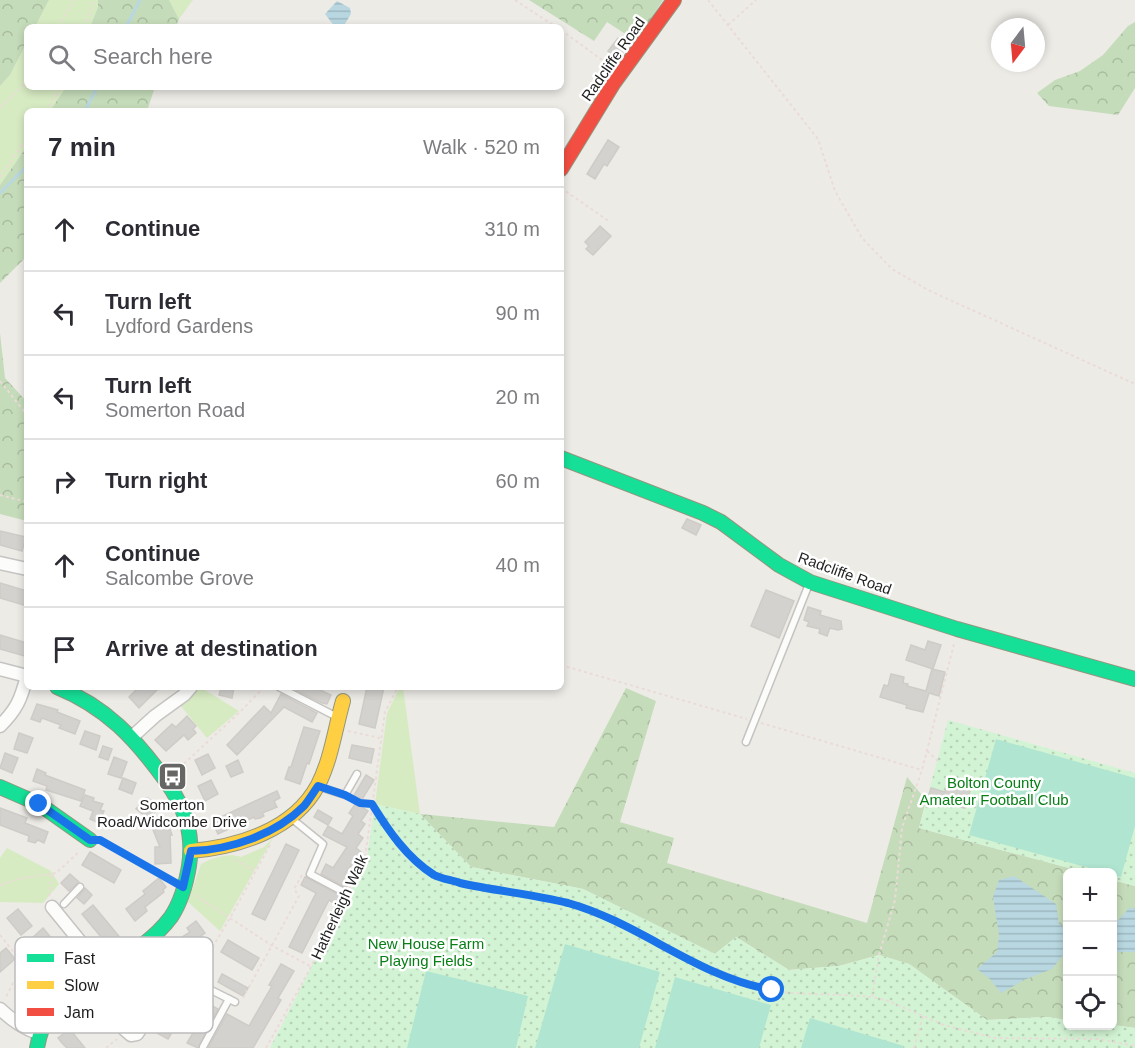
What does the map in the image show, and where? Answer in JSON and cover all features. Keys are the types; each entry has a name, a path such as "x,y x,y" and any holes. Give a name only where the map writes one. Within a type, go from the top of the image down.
{"street":[{"name":"Radcliffe Road","path":"564,164 620,74 674,0"},
{"name":"Radcliffe Road","path":"564,459 703,513 721,522 779,565 810,582 957,629 1135,679"},
{"path":"0,563 24,568"},
{"path":"0,669 24,675"},
{"path":"0,726 14,712 24,687"},
{"path":"66,690 96,705 132,736 183,805 187,816 192,836 183,887 176,907 166,924 151,937"},
{"path":"132,736 188,690"},
{"path":"191,851 217,850 238,844 291,818 306,804 318,786 343,701"},
{"path":"0,787 63,816 90,840"},
{"path":"57,908 79,937"},
{"path":"0,1009 15,1022"},
{"path":"37,1048 40,1034"}],"lane":[{"path":"746,742 810,582"},
{"path":"284,690 338,723"},
{"path":"318,786 345,795 357,774"},
{"path":"291,818 323,844 310,874 342,891"},
{"path":"57,908 80,886"},
{"path":"213,991 232,1001 213,1031"},
{"path":"203,1047 212,1033"}],"path":[{"path":"60,24 74,0"},
{"path":"85,24 94,0"},
{"path":"515,0 551,24"},
{"path":"708,0 818,139 840,200 862,238 892,269 928,290 1135,384"},
{"path":"728,25 756,0"},
{"path":"564,32 620,74"},
{"path":"0,107 24,85"},
{"path":"47,108 59,90"},
{"path":"0,177 24,142"},
{"path":"564,190 610,222"},
{"path":"0,381 24,411"},
{"path":"0,495 24,501"},
{"path":"873,997 879,955 895,900 902,828 922,770 957,629"},
{"path":"564,666 922,770"},
{"path":"166,781 261,690"},
{"name":"Hatherleigh Walk","path":"266,1048 311,967 365,858 385,712 396,690"},
{"path":"338,723 381,738"},
{"path":"927,751 938,761"},
{"path":"345,795 360,803 372,804 390,833 422,866 439,877 473,886 550,899 589,910 612,919 729,980 755,987 803,994 873,997 886,1000 944,1025 995,1038 1099,1039 1135,1046"},
{"path":"0,885 19,879 57,873 90,840 100,840 183,887 272,945 311,967"},
{"path":"213,945 272,842"},
{"path":"217,850 256,871"},
{"path":"52,874 48,903 57,908"},
{"path":"232,1001 244,998 298,896 294,889 302,875 310,874"},
{"path":"0,935 15,953"},
{"path":"0,1009 15,981"},
{"path":"914,1048 923,1016"},
{"path":"106,1048 121,1033"}],"green space":[{"path":"0,0 49,0 37,24 24,24 24,48 10,75 0,86"},
{"path":"49,0 98,0 98,7 91,24 37,24"},
{"path":"98,0 169,0 179,19 177,24 91,24 98,7"},
{"path":"169,0 193,0 179,19"},
{"path":"529,0 663,0 636,41 607,22 594,41"},
{"path":"1135,22 1135,88 1118,115 1049,106 1037,93 1055,80 1080,71 1103,55 1128,26"},
{"path":"24,48 24,90 64,90 52,108 24,108 24,150 0,185 0,86 10,75"},
{"path":"64,90 154,90 148,108 52,108"},
{"path":"24,150 24,259 0,283 0,185"},
{"path":"0,333 5,378 24,399 24,520 0,514"},
{"path":"626,688 656,701 620,822 674,838 667,863 867,923 907,777 926,800 919,828 1069,868 1063,868 1063,1019 1047,1017 987,1020 909,964 879,955 839,966 789,970 736,937 715,954 583,889 471,867 420,814 554,827"},
{"path":"197,690 205,690 239,711 207,738 181,706"},
{"path":"398,690 403,690 420,814 375,804 387,713"},
{"name":"Bolton County Amateur Football Club","path":"948,720 1135,773 1135,886 1117,881 1117,868 1069,868 919,828"},
{"name":"Bolton County Amateur Football Club","path":"996,739 1135,778 1135,826 1121,877 1117,876 1117,868 1089,868 969,835"},
{"name":"New House Farm Playing Fields","path":"375,804 420,814 471,867 583,889 715,954 736,937 789,970 839,966 879,955 909,964 987,1020 1047,1017 1063,1019 1063,1030 1117,1030 1117,1026 1135,1028 1135,1048 270,1048 367,858"},
{"path":"273,838 220,931 188,902 201,864 226,855 241,857 264,847"},
{"path":"7,848 51,871 59,884 43,903 0,902 0,858"},
{"path":"1117,881 1135,886 1135,1028 1117,1026"},
{"path":"565,944 660,972 639,1048 535,1048"},
{"path":"426,971 528,996 516,1048 407,1048"},
{"path":"675,977 771,1005 759,1048 655,1048"},
{"path":"810,1018 904,1046 903,1048 801,1048"}],"water":[{"path":"337,1 350,8 351,14 345,24 333,24 325,14"},
{"path":"1014,876 1056,904 1059,924 1063,927 1063,955 1052,969 1024,980 1001,993 990,979 977,969 997,952 999,935 993,897 999,880"},
{"path":"1130,907 1135,909 1135,952 1117,952 1117,922"}],"building":[{"path":"618,38 627,46 618,59 608,51"},
{"path":"608,140 619,147 595,179 587,174"},
{"path":"600,226 611,236 593,255 586,249 589,246 585,242"},
{"path":"687,519 701,525 696,535 682,528"},
{"path":"0,531 24,537 22,551 0,545"},
{"path":"0,583 24,590 24,605 0,598"},
{"path":"766,590 794,601 779,638 751,626"},
{"path":"808,607 821,611 820,615 841,621 842,629 830,628 827,636 819,633 820,629 807,626 809,622 804,620"},
{"path":"0,635 24,642 24,656 0,649"},
{"path":"928,641 941,645 933,669 906,660 911,645 925,650"},
{"path":"932,669 945,672 939,696 929,693 923,712 906,708 907,705 880,697 884,685 888,686 891,674 904,677 903,683 908,684 907,686 926,691"},
{"path":"136,690 157,690 139,708 129,697"},
{"path":"220,690 233,690 232,698 219,695"},
{"path":"296,690 320,690 331,695 327,704"},
{"path":"366,690 383,690 375,728 359,724"},
{"path":"281,694 317,713 312,722 284,707 237,755 227,745 264,706 271,713"},
{"path":"37,704 58,710 57,712 80,721 75,734 59,728 61,725 42,718 40,722 31,719"},
{"path":"187,716 196,726 193,729 196,733 188,740 184,735 166,751 155,740 172,724 176,727"},
{"path":"304,727 320,731 300,784 285,779"},
{"path":"85,731 100,736 96,750 80,744"},
{"path":"19,733 33,738 27,753 14,749"},
{"path":"352,745 374,749 371,763 349,758"},
{"path":"103,746 112,749 108,760 99,757"},
{"path":"5,753 18,758 12,773 0,768"},
{"path":"208,754 215,768 202,775 195,760"},
{"path":"114,757 127,762 121,778 108,774"},
{"path":"238,760 243,772 231,777 226,766"},
{"path":"37,769 46,773 45,775 85,790 81,801 46,790 47,786 33,781"},
{"path":"366,775 374,780 361,801 353,797"},
{"path":"123,778 136,783 132,794 119,789"},
{"path":"211,780 218,794 205,801 198,786"},
{"path":"947,784 970,791 965,808 928,798 931,788 945,792"},
{"path":"277,791 280,798 274,801 277,807 262,813 264,816 260,818 255,819 254,817 218,834 212,821"},
{"path":"85,795 103,804 100,810 104,811 99,823 90,819 93,811 80,806"},
{"path":"145,798 159,807 149,819 136,809"},
{"path":"356,803 368,811 361,821 365,824 358,834 363,838 356,848 361,852 345,874 352,878 346,888 321,874 326,864 333,868 347,847 323,835 328,826 342,834 353,816 349,813"},
{"path":"0,808 27,818 25,823 48,832 44,843 38,840 35,843 28,841 29,836 0,825"},
{"path":"318,810 332,818 328,825 314,817"},
{"path":"166,819 172,835 170,835 171,863 155,864 155,847 160,847 151,825"},
{"path":"286,844 299,850 265,920 252,914"},
{"path":"90,852 121,870 114,883 82,865"},
{"path":"70,874 79,882 69,891 61,883"},
{"path":"305,877 342,896 337,905 329,900 302,953 289,947 316,893 301,885"},
{"path":"159,878 166,887 164,892 145,907 147,911 135,921 126,909 145,894 143,891"},
{"path":"85,888 92,895 84,904 77,898"},
{"path":"93,905 120,937 101,937 82,914"},
{"path":"18,909 32,926 21,935 7,918"},
{"path":"196,921 205,933 199,937 182,937 190,932 187,928"},
{"path":"43,928 50,937 33,937"},
{"path":"228,940 259,958 252,970 221,952"},
{"path":"6,948 15,959 0,972 0,953"},
{"path":"281,964 294,971 278,998 281,1000 253,1048 208,1048 227,1014 249,1026 272,986 269,985"},
{"path":"222,974 248,988 243,996 218,982"},
{"path":"213,1006 218,1009 213,1019"},
{"path":"65,1033 73,1033 85,1048 67,1048 58,1038"},
{"path":"157,1033 172,1033 168,1039"},
{"path":"193,1033 206,1033 198,1048 187,1043"}],"waterway":[{"path":"128,24 140,0"},
{"path":"86,108 96,90"},
{"path":"0,193 24,169"}],"traffic: fast":[{"path":"564,459 703,513 721,522 779,565 810,582 957,629 1135,679"},
{"path":"63,690 105,714 131,738 173,791 183,811 190,843 185,886 171,917 152,937"},
{"path":"0,787 39,804 90,840"},
{"path":"37,1048 41,1033"}],"traffic: slow":[{"path":"191,851 246,840 280,825 295,814 308,801 318,785 330,755 343,701"}],"traffic: jam":[{"path":"564,164 613,84 674,0"}],"place":[{"name":"Somerton Road/Widcombe Drive","path":"172,777"}],"route":[{"path":"39,804 90,840 100,840 183,887 191,851 217,850 268,831 291,818 306,804 318,786 360,803 372,804 390,833 422,866 439,877 473,886 550,899 589,910 612,919 729,980 772,990"}]}
